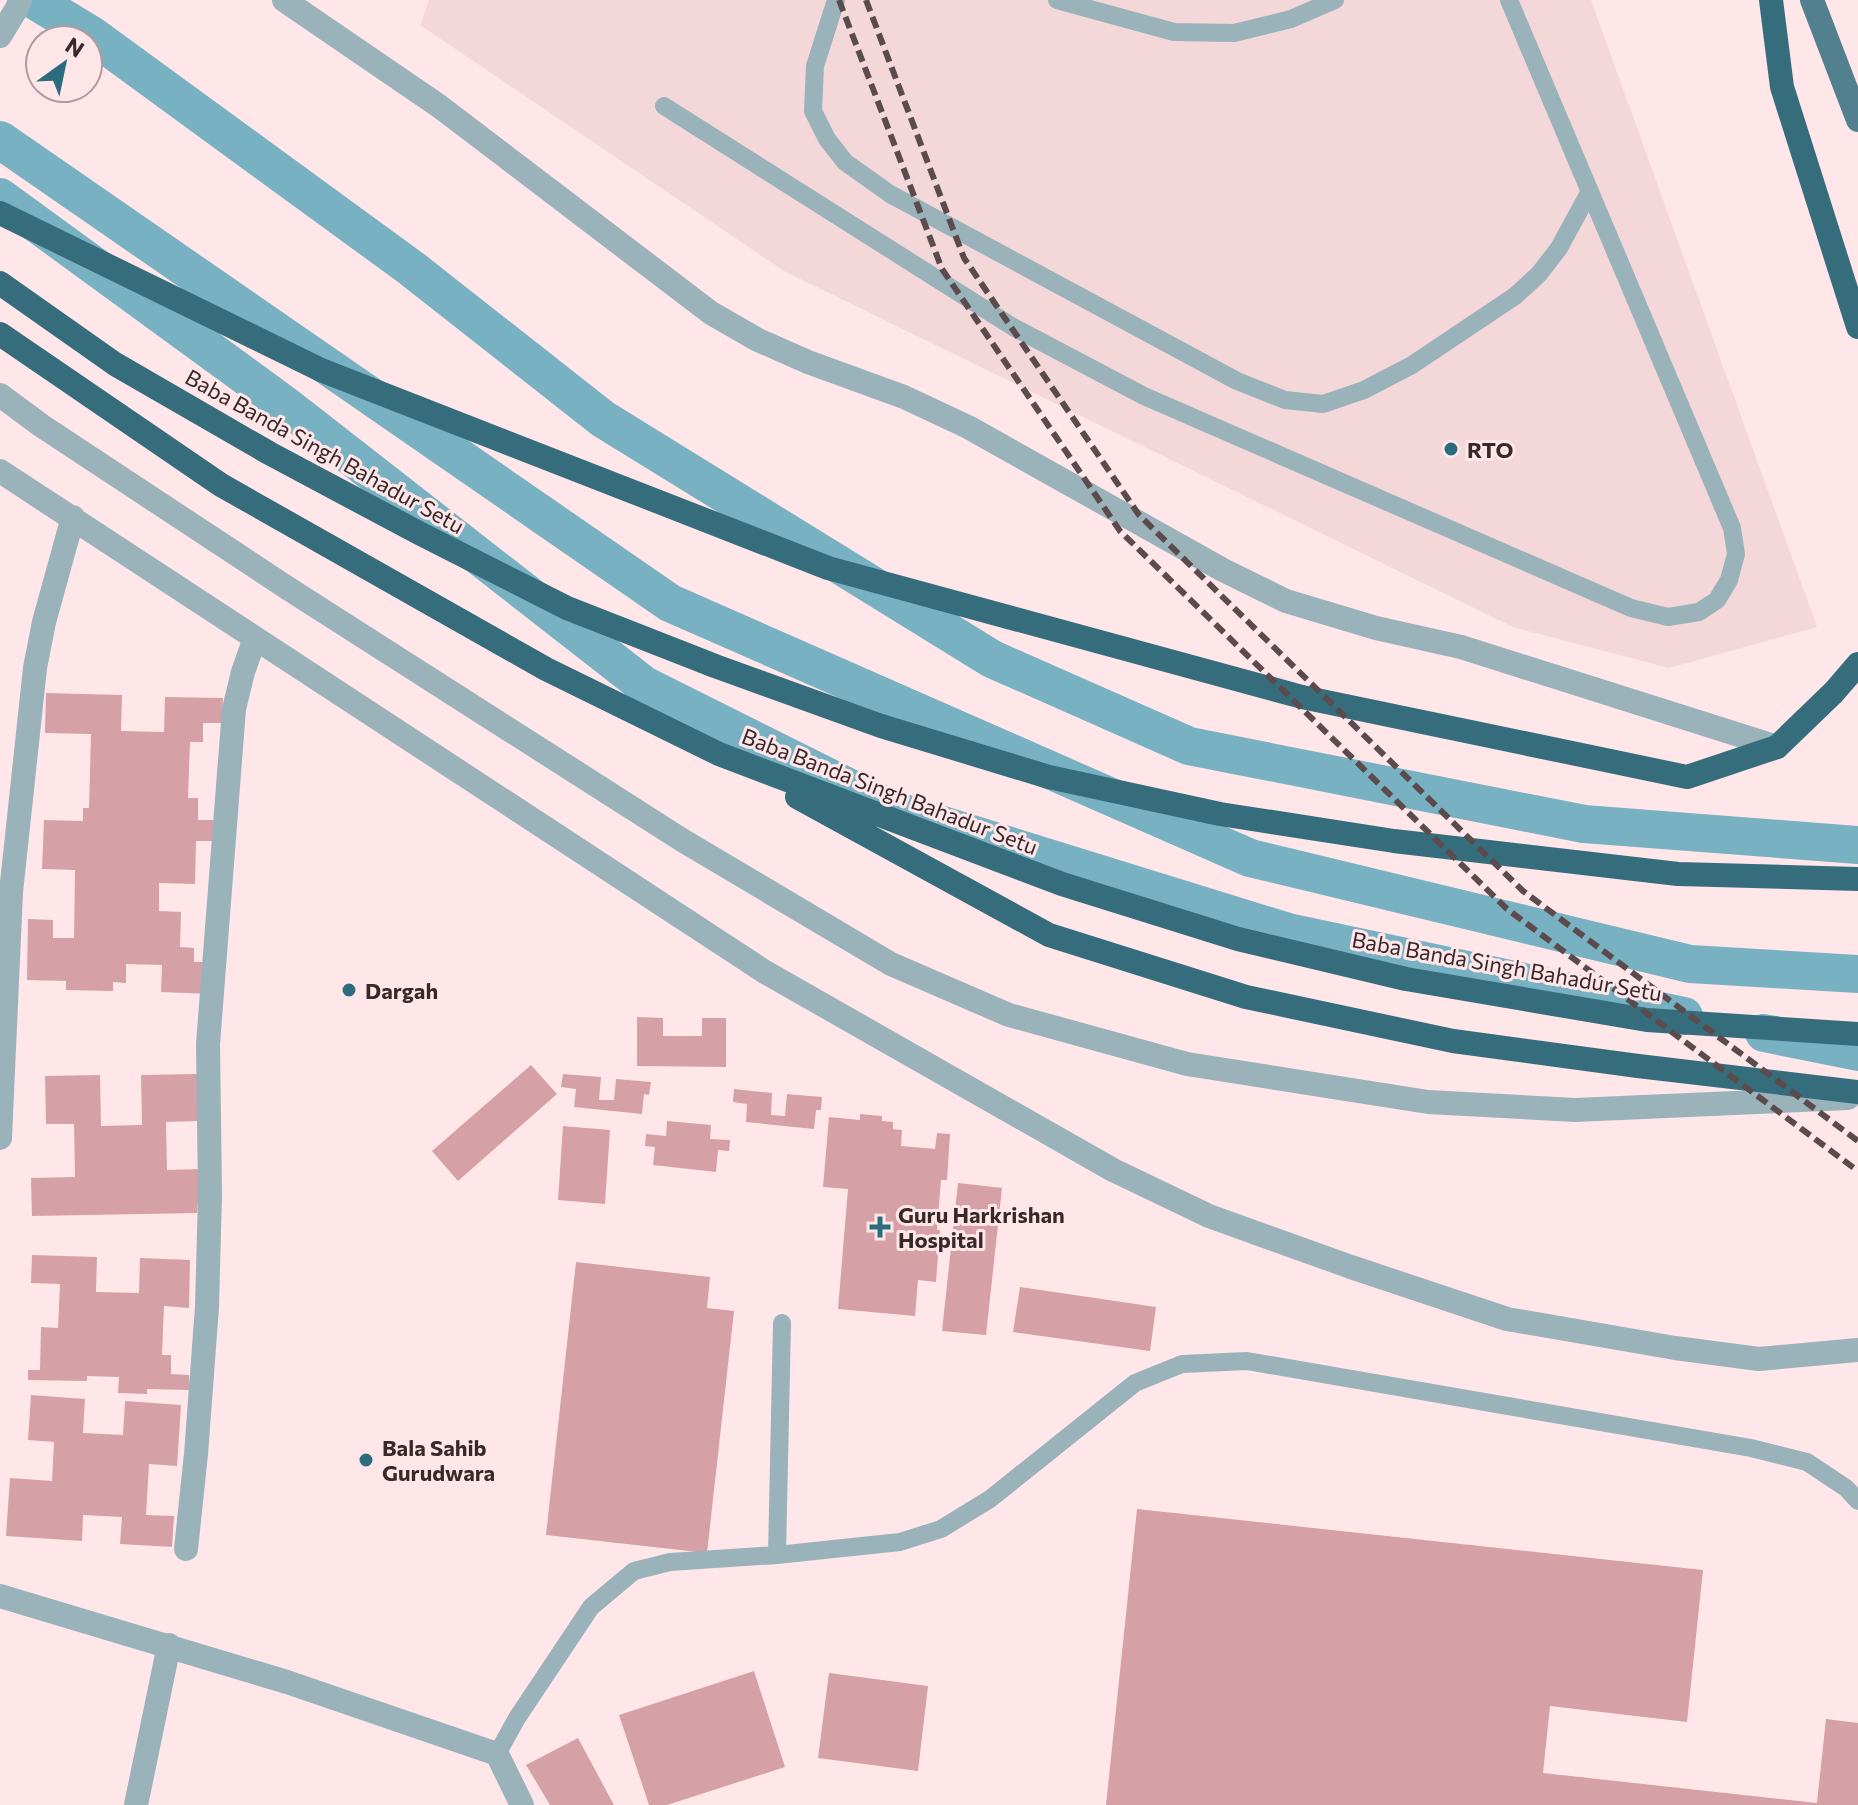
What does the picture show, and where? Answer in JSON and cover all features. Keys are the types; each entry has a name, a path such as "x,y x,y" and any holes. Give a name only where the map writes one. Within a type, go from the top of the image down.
{"highway":[{"path":"1771,0 1782,87 1858,327"},
{"path":"0,213 321,370 828,568 1302,697 1687,777 1777,747 1858,664"},
{"name":"Baba Banda Singh Bahadur Setu","path":"0,283 115,364 269,453 567,608 881,726 1049,777 1220,814 1394,841 1678,874 1858,879"},
{"name":"Baba Banda Singh Bahadur Setu","path":"0,334 221,485 546,669 719,754 1062,884 1238,939 1406,979 1647,1020 1858,1034"},
{"path":"719,754 1049,935 1246,997 1453,1041 1858,1094"}],"main road":[{"path":"1812,0 1858,120"}],"street":[{"path":"0,36 20,0"},
{"path":"284,0 439,106 711,313 758,340 904,397 968,427 1223,570 1286,601 1376,628 1461,647 1777,747"},
{"path":"0,395 289,589 682,840 891,964 1009,1015 1187,1064 1428,1102 1575,1110 1858,1094"},
{"path":"0,471 765,972 1113,1170 1209,1216 1507,1319 1759,1359 1858,1350"},
{"path":"0,1138 5,892 35,668 44,622 73,517"},
{"path":"186,1549 207,1307 209,1028 234,709 255,638"},
{"path":"0,1596 287,1682 497,1754 522,1805"},
{"path":"136,1805 169,1645"}],"lane":[{"path":"836,0 815,66 813,111 827,139 845,162 890,194 1195,359 1237,381 1285,400 1323,404 1364,390 1412,365 1515,296 1539,274 1559,248 1590,191"},
{"path":"1057,0 1174,32 1234,33 1291,19 1335,0"},
{"path":"664,106 1013,327 1144,396 1631,608 1668,617 1699,612 1717,600 1729,580 1736,554 1732,528 1509,0"},
{"path":"777,1555 782,1323"},
{"path":"497,1754 517,1718 591,1607 634,1571 670,1562 900,1542 941,1529 990,1499 1135,1383 1182,1364 1247,1361 1751,1448 1807,1462 1846,1488 1858,1501"}],"shaded area":[{"name":"RTO","path":"429,0 1591,0 1817,627 1669,668 1513,627 784,271 420,25"}],"building":[{"path":"46,693 122,695 121,731 164,732 165,697 223,698 222,723 203,723 203,742 190,742 188,798 198,798 198,820 217,820 216,841 196,841 195,884 159,883 159,911 181,912 180,947 194,948 194,962 211,962 211,994 161,992 162,965 126,964 126,983 113,982 113,991 66,990 66,981 27,980 28,919 53,920 53,938 74,938 75,870 42,869 44,820 83,821 83,808 89,808 91,734 45,733"},
{"path":"637,1017 663,1018 663,1036 702,1036 702,1018 726,1018 726,1067 637,1066"},
{"path":"531,1065 557,1094 458,1181 432,1151"},
{"path":"199,1074 199,1121 166,1122 167,1170 201,1169 197,1213 32,1216 31,1178 75,1177 74,1124 46,1124 45,1076 100,1075 101,1126 142,1125 141,1075"},
{"path":"563,1074 601,1077 599,1100 614,1100 616,1079 651,1082 649,1095 644,1094 642,1114 574,1107 576,1089 561,1087"},
{"path":"734,1089 772,1093 771,1115 785,1116 787,1094 822,1097 821,1110 816,1110 814,1129 746,1122 747,1104 733,1102"},
{"path":"860,1114 882,1116 882,1121 893,1122 893,1129 902,1130 901,1146 935,1149 937,1133 950,1134 947,1180 941,1180 936,1282 918,1280 915,1316 838,1309 848,1189 823,1187 829,1117 860,1120"},
{"path":"667,1121 711,1125 710,1139 730,1140 729,1151 718,1150 716,1172 653,1165 655,1147 645,1146 646,1134 666,1136"},
{"path":"563,1126 610,1130 605,1204 558,1200"},
{"path":"958,1183 1002,1188 986,1335 942,1331"},
{"path":"32,1255 97,1257 96,1292 139,1293 140,1258 190,1260 189,1308 164,1306 162,1355 171,1355 171,1374 189,1375 189,1390 147,1389 147,1394 118,1393 119,1377 87,1376 87,1381 28,1380 28,1370 40,1370 41,1327 58,1328 60,1284 31,1283"},
{"path":"576,1262 710,1277 707,1308 734,1311 707,1553 546,1535"},
{"path":"1020,1287 1156,1307 1150,1351 1013,1332"},
{"path":"31,1395 85,1399 83,1433 123,1435 125,1401 181,1405 177,1466 149,1464 146,1515 174,1516 172,1547 120,1544 122,1517 83,1515 82,1541 6,1536 10,1478 52,1481 54,1442 28,1440"},
{"path":"1137,1509 1703,1570 1687,1722 1550,1706 1543,1773 1817,1803 1826,1719 1858,1723 1858,1805 1106,1805"},
{"path":"754,1671 785,1767 667,1805 649,1805 619,1715"},
{"path":"829,1673 928,1686 918,1771 818,1758"},
{"path":"578,1738 614,1805 550,1805 526,1765"}],"waterway":[{"path":"34,0 93,36 411,268 603,419 992,659 1189,746 1584,824 1858,845"},
{"path":"0,140 670,603 1250,858 1690,964 1858,974"},
{"path":"0,197 285,405 644,685 894,810 1288,932 1684,1016"},
{"path":"1764,1033 1858,1052"}],"railway":[{"path":"839,0 942,269 1120,531 1507,909 1858,1171"},
{"path":"866,0 964,258 1139,515 1523,891 1858,1141"}],"place":[{"name":"RTO","path":"1451,449"},
{"name":"Dargah","path":"349,990"},
{"name":"Guru Harkrishan Hospital","path":"880,1227"},
{"name":"Bala Sahib Gurudwara","path":"366,1460"}]}
